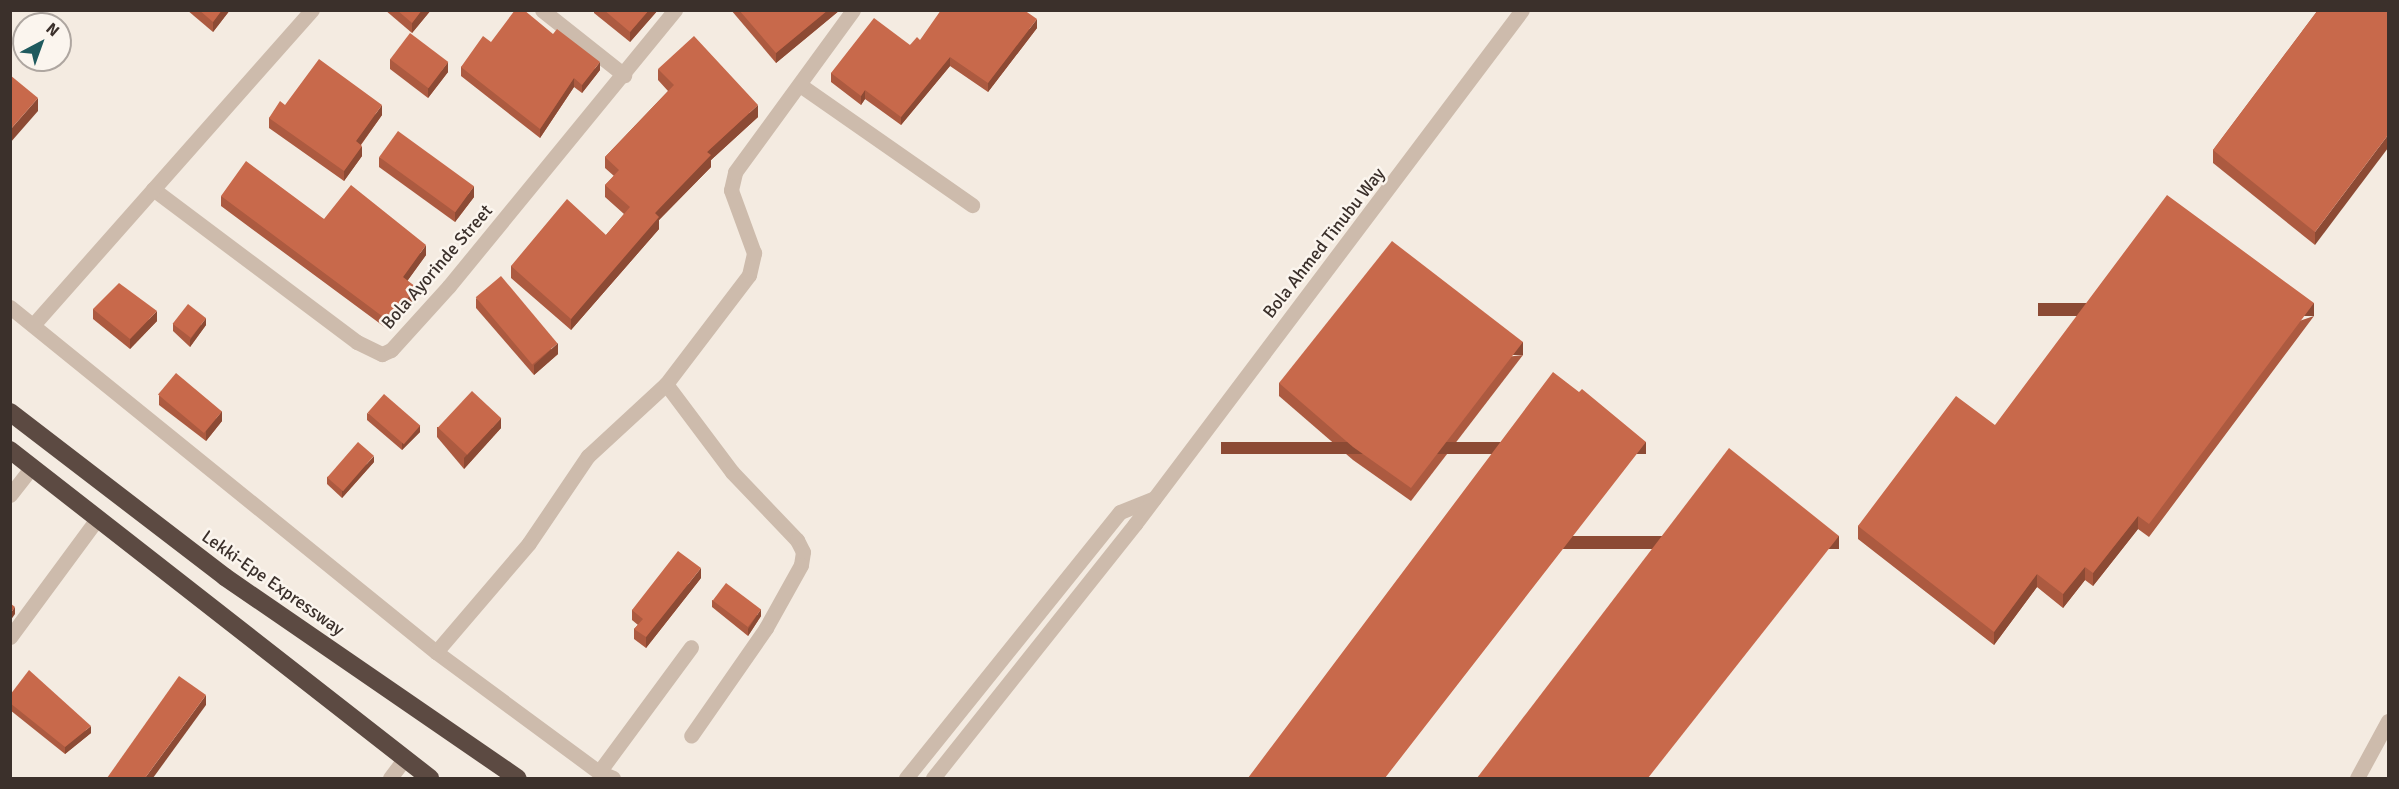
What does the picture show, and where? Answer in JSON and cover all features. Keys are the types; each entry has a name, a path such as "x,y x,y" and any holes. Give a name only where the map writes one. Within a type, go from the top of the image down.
{"highway":[{"name":"Lekki-Epe Expressway","path":"10,412 225,577 518,778"},
{"path":"10,450 430,778"}],"street":[{"path":"33,325 312,10"},
{"path":"542,10 624,75"},
{"name":"Bola Ayorinde Street","path":"153,189 357,342 382,354 392,350 409,332 624,75 675,10"},
{"path":"436,652 528,543 588,456 666,384 748,275 754,253 731,190 735,172 800,86 853,10"},
{"name":"Bola Ahmed Tinubu Way","path":"933,778 1154,498 1522,10"},
{"path":"800,86 972,205"},
{"path":"10,307 436,652 606,775 691,647"},
{"path":"666,384 732,472 797,540 802,552 801,565 766,628 692,736"},
{"path":"10,495 32,467"},
{"path":"906,778 1120,512 1154,498"},
{"path":"10,637 97,519"},
{"path":"2357,778 2388,721"},
{"path":"390,778 405,758"}],"building":[{"path":"199,10 222,10 213,22"},
{"path":"397,10 422,10 412,23"},
{"path":"515,10 524,10 553,34 557,29 600,62 582,85 574,78 540,129 461,67 483,36 491,42"},
{"path":"604,10 649,10 630,32"},
{"path":"739,10 828,10 776,53"},
{"path":"941,10 1024,10 1037,19 988,83 950,57 901,117 865,90 861,96 831,73 874,18 910,45 917,37 920,40"},
{"path":"2318,10 2388,10 2388,135 2315,232 2213,150"},
{"path":"410,33 448,62 428,88 390,59"},
{"path":"694,36 758,105 707,152 711,155 655,213 659,217 571,319 511,266 567,199 606,235 630,207 605,185 619,170 605,157 674,85 658,69"},
{"path":"319,59 382,105 356,141 362,146 344,171 269,118 280,101 285,105"},
{"path":"10,75 38,98 10,130"},
{"path":"398,131 474,186 455,212 379,157"},
{"path":"246,161 324,219 351,185 426,245 403,277 416,287 390,322 221,196"},
{"path":"2167,195 2314,303 2149,524 2138,516 2093,573 2085,567 2063,594 2037,574 1994,632 1858,526 1956,396 1995,425"},
{"path":"1392,241 1523,342 1411,488 1353,447 1279,383"},
{"path":"501,276 558,343 532,365 476,297"},
{"path":"119,283 157,311 130,339 93,309"},
{"path":"188,304 206,318 191,338 173,324"},
{"path":"1553,372 1579,392 1582,389 1646,442 1385,778 1248,778"},
{"path":"176,373 222,412 204,433 158,394"},
{"path":"472,391 501,418 467,455 438,428"},
{"path":"384,394 420,425 404,444 368,413"},
{"path":"358,442 374,456 343,491 327,477"},
{"path":"1729,448 1839,536 1648,778 1477,778"},
{"path":"678,551 701,568 646,637 634,629 643,619 632,610"},
{"path":"726,583 761,609 748,627 713,601"},
{"path":"10,603 15,607 10,614"},
{"path":"29,670 91,726 65,747 10,703 10,695"},
{"path":"179,676 206,695 145,778 107,778"}]}
